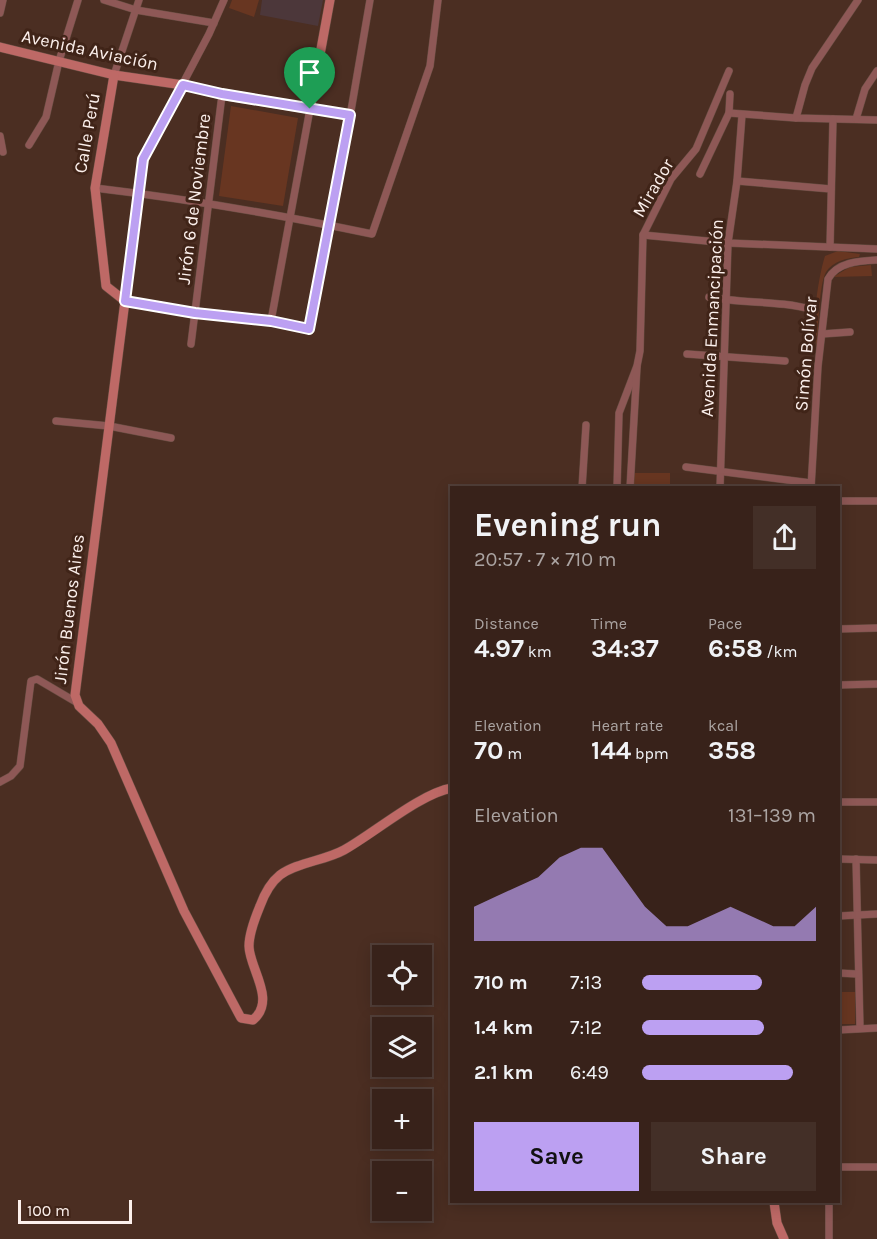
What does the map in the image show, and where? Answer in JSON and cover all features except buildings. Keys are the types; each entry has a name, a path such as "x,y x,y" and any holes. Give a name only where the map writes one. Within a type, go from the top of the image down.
{"street":[{"path":"0,13 3,0"},
{"path":"29,145 46,117 59,61 78,0"},
{"path":"104,0 136,10 214,23"},
{"name":"Calle Perú","path":"125,301 108,289 105,282 95,188 114,75 139,0"},
{"name":"Jirón Buenos Aires","path":"224,0 183,85 143,159 75,688 76,702 98,724 111,743 184,911 239,1015 244,1020 253,1020 260,1007 262,991 249,951 249,939 260,905 274,881 288,871 342,851 434,794 450,789"},
{"path":"271,321 330,0"},
{"path":"125,301 195,313 271,321 309,329 370,0"},
{"path":"95,188 290,218 372,234 430,66 438,0"},
{"path":"795,118 812,68 858,0"},
{"name":"Avenida Aviación","path":"0,47 114,75 350,115"},
{"name":"Mirador","path":"630,486 637,366 641,336 643,235 671,179 696,149 729,71"},
{"path":"856,119 865,89 877,71"},
{"name":"Jirón 6 de Noviembre","path":"191,344 222,94"},
{"path":"700,174 729,113 730,94"},
{"path":"729,113 795,118 877,120"},
{"name":"Avenida Enmancipación","path":"720,486 728,243 737,181 742,115"},
{"path":"830,247 833,119"},
{"path":"0,136 3,152"},
{"path":"737,181 831,189"},
{"path":"643,235 728,243 877,249"},
{"name":"Simón Bolívar","path":"811,485 818,366 828,279 830,274 849,263 877,261"},
{"path":"709,297 726,301 792,304 813,310"},
{"path":"822,334 850,332"},
{"path":"687,354 785,361"},
{"name":"Mirador","path":"617,486 619,413 637,366"},
{"path":"56,421 109,426 171,438"},
{"path":"582,486 586,425"},
{"path":"686,467 811,485"},
{"path":"840,501 877,501"},
{"path":"840,629 877,628"},
{"path":"0,782 11,776 20,766 31,681 37,680 76,702"},
{"path":"840,685 877,684"},
{"path":"840,802 877,802"},
{"path":"840,859 877,860"},
{"path":"856,859 860,1028"},
{"path":"840,916 877,914"},
{"path":"840,973 857,974"},
{"path":"840,1030 877,1028"},
{"path":"840,1167 877,1167"},
{"path":"774,1203 780,1236"},
{"path":"829,1203 829,1239"}],"shaded area":[{"path":"232,0 259,0 254,17 229,8"},
{"path":"262,0 323,0 318,26 260,15"},
{"path":"231,106 298,118 283,206 219,196"},
{"path":"838,251 860,254 859,257 836,263 826,272 820,297 817,346 814,327 823,264 825,256"},
{"path":"871,265 872,276 833,277 850,267"},
{"path":"634,473 670,473 670,486 634,486"},
{"path":"840,992 855,992 855,1024 840,1024"}],"route":[{"path":"183,85 310,109 350,115 309,329 271,321 195,313 125,301 143,159 183,85"}]}
